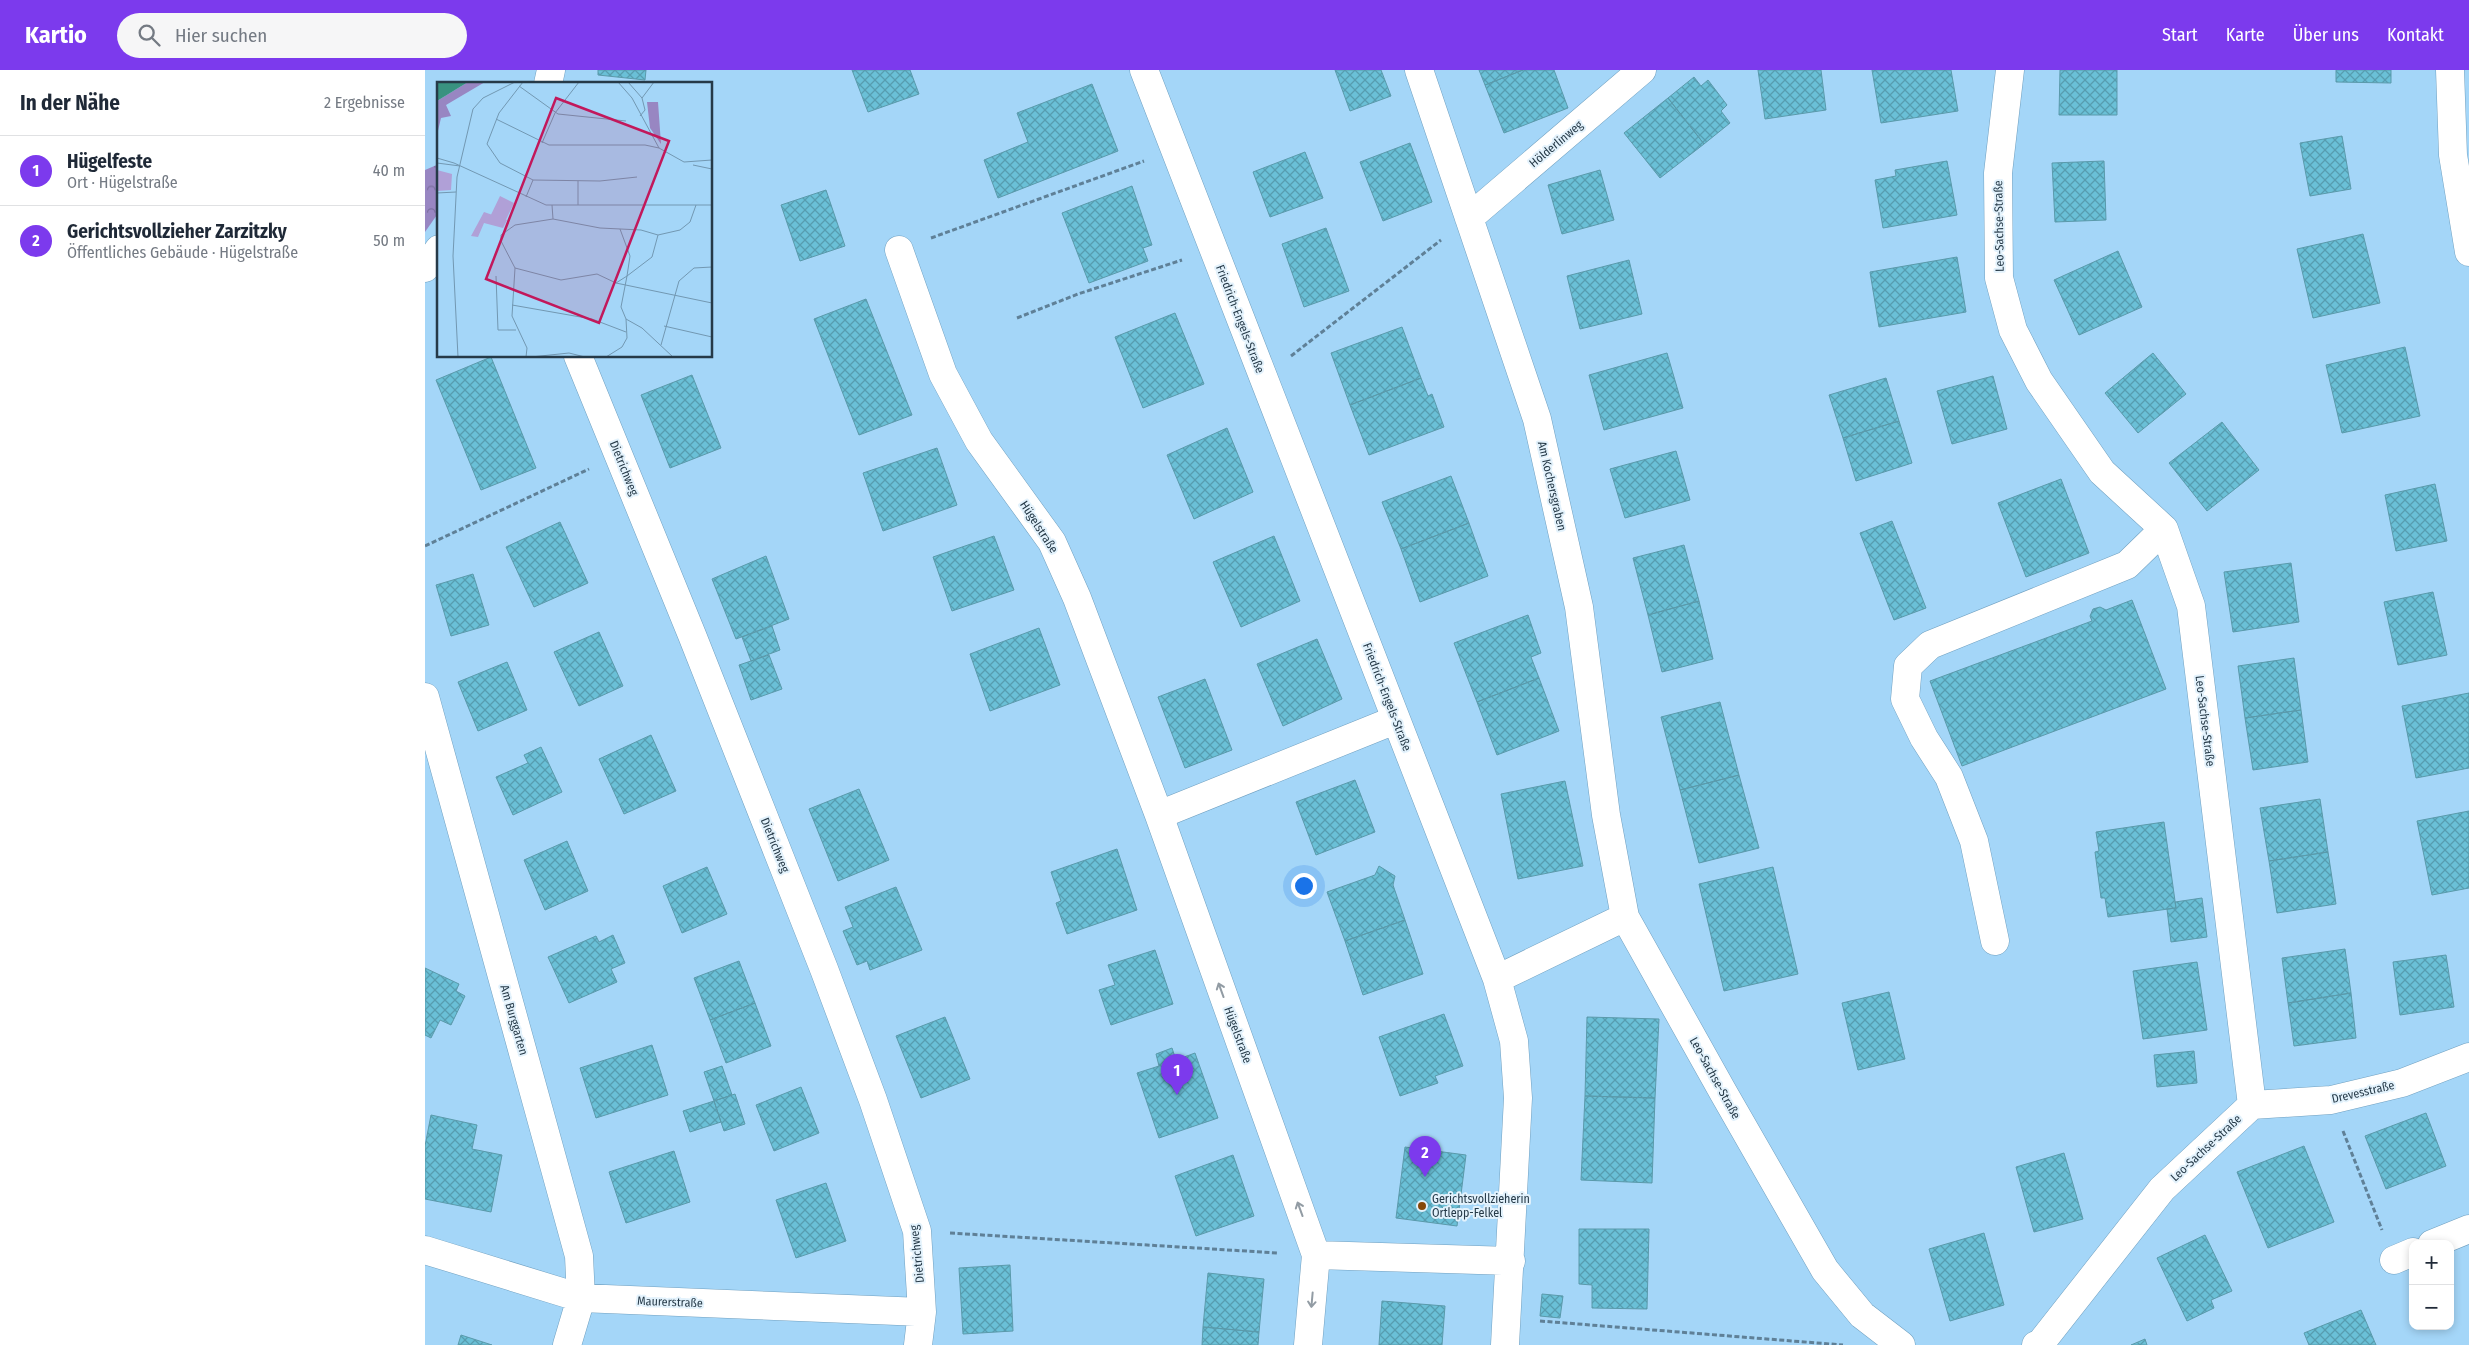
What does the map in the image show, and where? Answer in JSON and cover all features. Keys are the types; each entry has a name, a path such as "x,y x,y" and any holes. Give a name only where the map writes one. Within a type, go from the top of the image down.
{"street":[{"name":"Friedrich-Engels-Straße","path":"1144,70 1497,980 1514,1041 1518,1098 1506,1332"},
{"name":"Am Kochersgraben","path":"1419,70 1537,419 1579,606 1606,815 1625,917"},
{"name":"Hölderlinweg","path":"1469,218 1642,70"},
{"name":"Leo-Sachse-Straße","path":"2010,70 1998,173 1999,278 2013,330 2039,381 2102,472 2164,528 2191,606 2252,1105 2162,1189 2041,1344 2036,1345"},
{"path":"2450,70 2453,155 2469,252"},
{"name":"Hügelstraße","path":"899,250 943,374 979,440 1052,542 1077,598 1159,815 1317,1255 1308,1345"},
{"path":"425,268 437,253"},
{"name":"Dietrichweg","path":"579,358 619,454 824,969 873,1100 917,1231 922,1312 918,1345"},
{"path":"1995,941 1974,842 1949,777 1924,738 1905,699 1908,666 1930,645 2127,566 2164,528"},
{"name":"Am Burggarten","path":"425,697 579,1256 581,1298 567,1345"},
{"path":"1159,815 1395,720"},
{"name":"Leo-Sachse-Straße","path":"1625,917 1825,1270 1861,1315 1901,1345"},
{"path":"1497,980 1625,917"},
{"name":"Drevesstraße","path":"2252,1105 2331,1100 2402,1082 2469,1057"},
{"path":"2442,1240 2469,1228"},
{"name":"Maurerstraße","path":"425,1250 581,1298 922,1312"},
{"path":"1317,1255 1511,1261"}],"path":[{"path":"958,228 1175,150"},
{"path":"1306,344 1469,218"},
{"path":"1017,318 1078,294 1214,250"},
{"path":"425,546 619,454"},
{"path":"2331,1100 2403,1256"},
{"path":"917,1231 1317,1255"},
{"path":"1506,1332 1846,1345"}],"green space":[{"path":"437,165 437,215 425,232 425,170"}],"building":[{"path":"598,70 646,70 645,80 598,75"},
{"path":"852,70 910,70 919,94 868,112"},
{"path":"1335,70 1381,70 1391,96 1350,111"},
{"path":"1479,70 1523,70 1485,85"},
{"path":"1523,70 1554,70 1568,108 1504,133 1485,85"},
{"path":"1758,70 1821,70 1826,110 1765,119"},
{"path":"1872,70 1951,70 1958,111 1881,123"},
{"path":"2060,70 2117,70 2117,115 2059,115"},
{"path":"2336,70 2391,70 2391,83 2336,82"},
{"path":"1694,77 1701,86 1708,80 1727,105 1721,111 1730,123 1704,144 1668,98"},
{"path":"1092,84 1118,151 998,198 984,160 1028,142 1017,113"},
{"path":"1668,98 1704,144 1660,178 1624,133"},
{"path":"2342,136 2351,189 2310,196 2300,143"},
{"path":"1410,143 1432,202 1383,221 1360,162"},
{"path":"1305,152 1323,198 1270,217 1253,172"},
{"path":"1947,161 1957,215 1883,228 1875,180 1896,176 1895,170"},
{"path":"2104,161 2106,220 2055,222 2052,163"},
{"path":"1600,170 1614,220 1562,234 1548,185"},
{"path":"1132,186 1152,245 1143,248 1148,261 1089,283 1062,213"},
{"path":"826,190 845,246 800,261 781,205"},
{"path":"1326,228 1349,291 1304,307 1282,244"},
{"path":"2363,234 2380,303 2313,318 2297,249"},
{"path":"2118,251 2142,307 2079,335 2054,280"},
{"path":"1957,257 1966,312 1879,327 1870,272"},
{"path":"1629,260 1642,314 1580,329 1567,276"},
{"path":"866,299 912,415 859,435 814,319"},
{"path":"1175,313 1204,384 1143,408 1115,337"},
{"path":"1402,327 1421,378 1350,405 1331,353"},
{"path":"2405,347 2420,416 2342,433 2326,365"},
{"path":"1667,353 1683,408 1604,430 1589,375"},
{"path":"2153,353 2186,394 2138,433 2105,393"},
{"path":"491,358 536,468 481,490 436,380"},
{"path":"692,375 721,448 670,468 641,395"},
{"path":"1993,376 2007,429 1952,444 1937,391"},
{"path":"1421,378 1428,396 1432,394 1444,427 1369,455 1350,405"},
{"path":"1886,378 1899,421 1843,438 1829,395"},
{"path":"1899,421 1912,463 1856,481 1843,438"},
{"path":"2222,422 2259,470 2207,511 2169,463"},
{"path":"1227,428 1253,492 1194,519 1167,455"},
{"path":"937,448 957,505 883,531 863,473"},
{"path":"1676,451 1690,500 1625,518 1610,469"},
{"path":"1451,476 1469,523 1401,549 1382,502"},
{"path":"2061,479 2089,553 2026,577 1998,503"},
{"path":"2435,484 2447,541 2396,551 2385,495"},
{"path":"1892,521 1926,608 1894,620 1860,533"},
{"path":"560,522 588,583 534,607 506,547"},
{"path":"1469,523 1488,576 1420,602 1401,549"},
{"path":"994,536 1014,590 952,611 933,557"},
{"path":"1274,536 1300,601 1241,627 1213,562"},
{"path":"1684,545 1699,601 1648,615 1633,558"},
{"path":"766,556 789,619 736,639 712,579"},
{"path":"2291,563 2299,622 2233,632 2224,572"},
{"path":"473,574 489,625 451,636 436,585"},
{"path":"2433,592 2447,655 2398,665 2384,602"},
{"path":"2132,600 2166,689 1962,766 1930,681 2092,621 2090,616 2093,609 2100,607 2106,610"},
{"path":"1699,601 1713,659 1662,672 1648,615"},
{"path":"1528,615 1541,653 1531,657 1539,678 1477,702 1454,643"},
{"path":"772,626 780,650 751,661 742,637"},
{"path":"1039,628 1060,685 990,711 970,654"},
{"path":"599,632 623,686 579,706 554,652"},
{"path":"1317,639 1342,699 1283,726 1257,664"},
{"path":"769,655 782,689 751,700 739,665"},
{"path":"2294,658 2301,710 2245,718 2238,666"},
{"path":"507,662 527,710 478,731 458,682"},
{"path":"1539,678 1559,731 1497,755 1477,702"},
{"path":"1205,679 1232,750 1185,768 1158,697"},
{"path":"2469,693 2469,768 2416,778 2402,706"},
{"path":"1720,702 1739,775 1680,790 1661,717"},
{"path":"2301,710 2308,762 2253,770 2245,718"},
{"path":"651,735 676,791 624,814 599,759"},
{"path":"541,747 562,792 513,815 496,777 528,763 524,755"},
{"path":"1739,775 1759,848 1699,863 1680,790"},
{"path":"1355,780 1375,832 1316,855 1296,802"},
{"path":"1565,781 1583,866 1518,879 1501,794"},
{"path":"859,789 889,860 838,881 809,809"},
{"path":"2320,799 2328,852 2269,861 2260,808"},
{"path":"2469,811 2469,888 2432,895 2417,821"},
{"path":"2164,822 2176,908 2108,917 2105,898 2101,898 2095,852 2099,851 2096,832"},
{"path":"567,841 588,891 545,910 524,860"},
{"path":"1117,849 1137,910 1067,934 1056,903 1061,901 1051,872"},
{"path":"2328,852 2336,904 2277,913 2269,861"},
{"path":"1379,866 1395,876 1393,885 1405,920 1345,941 1327,892 1375,875"},
{"path":"707,867 727,914 682,933 663,886"},
{"path":"1773,867 1798,974 1724,991 1699,884"},
{"path":"896,887 922,950 870,970 867,961 857,965 843,931 853,927 845,907"},
{"path":"2202,898 2207,937 2171,942 2167,909 2176,908 2175,902"},
{"path":"1405,920 1423,974 1363,995 1345,941"},
{"path":"613,935 625,963 611,969 617,982 569,1003 548,957 596,936 599,942"},
{"path":"2345,949 2351,993 2288,1003 2282,958"},
{"path":"1155,950 1173,1004 1111,1025 1099,990 1115,985 1108,965"},
{"path":"2446,955 2454,1007 2400,1015 2393,962"},
{"path":"739,961 755,1003 710,1020 694,978"},
{"path":"2197,962 2207,1030 2143,1039 2133,971"},
{"path":"425,968 459,984 456,991 465,996 451,1025 440,1020 431,1038 425,1035"},
{"path":"1889,992 1905,1059 1858,1070 1842,1003"},
{"path":"2351,993 2356,1038 2294,1046 2288,1003"},
{"path":"755,1003 771,1046 726,1063 710,1020"},
{"path":"1444,1014 1463,1066 1435,1076 1438,1083 1400,1096 1379,1037"},
{"path":"945,1017 970,1079 921,1098 896,1036"},
{"path":"1587,1017 1659,1019 1655,1098 1585,1096"},
{"path":"652,1045 668,1095 596,1118 580,1068"},
{"path":"1172,1048 1176,1060 1195,1053 1218,1118 1159,1138 1137,1073 1159,1066 1156,1054"},
{"path":"2194,1051 2197,1083 2157,1087 2154,1055"},
{"path":"722,1066 732,1095 714,1101 704,1072"},
{"path":"801,1087 819,1133 774,1151 756,1105"},
{"path":"735,1094 745,1124 724,1131 714,1101"},
{"path":"1585,1096 1655,1098 1652,1183 1581,1180"},
{"path":"714,1101 721,1122 690,1132 683,1111"},
{"path":"2426,1113 2446,1166 2386,1189 2365,1136"},
{"path":"431,1115 477,1125 472,1149 502,1155 491,1212 425,1199 425,1146"},
{"path":"2304,1146 2334,1222 2268,1248 2237,1172"},
{"path":"1405,1147 1466,1155 1457,1226 1396,1218"},
{"path":"674,1151 690,1202 626,1223 609,1172"},
{"path":"2064,1153 2083,1219 2034,1232 2016,1167"},
{"path":"1233,1155 1254,1216 1196,1236 1175,1176"},
{"path":"826,1183 846,1241 796,1258 776,1200"},
{"path":"1579,1229 1649,1229 1647,1309 1592,1308 1592,1285 1579,1284"},
{"path":"1984,1233 2004,1305 1950,1321 1929,1249"},
{"path":"2205,1235 2232,1291 2211,1300 2214,1308 2187,1321 2157,1258"},
{"path":"1010,1265 1013,1331 963,1334 959,1268"},
{"path":"1208,1273 1264,1279 1259,1332 1203,1327"},
{"path":"1542,1294 1563,1296 1560,1318 1540,1316"},
{"path":"1382,1301 1445,1306 1442,1345 1379,1345"},
{"path":"2361,1310 2376,1345 2309,1345 2304,1333"},
{"path":"1203,1327 1259,1332 1258,1345 1202,1345"},
{"path":"461,1335 492,1345 458,1345"},
{"path":"2145,1339 2147,1345 2131,1345"}],"place":[{"name":"Hügelfeste","path":"1177,1095"},
{"name":"Gerichtsvollzieher Zarzitzky","path":"1425,1177"},
{"name":"Gerichtsvollzieherin Ortlepp-Felkel","path":"1422,1206"}]}
